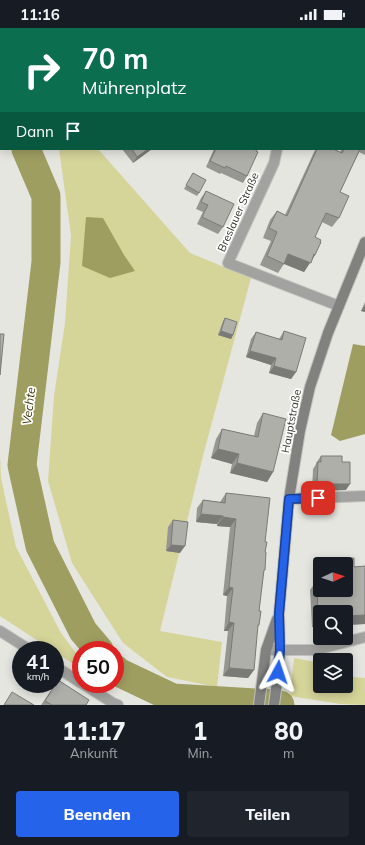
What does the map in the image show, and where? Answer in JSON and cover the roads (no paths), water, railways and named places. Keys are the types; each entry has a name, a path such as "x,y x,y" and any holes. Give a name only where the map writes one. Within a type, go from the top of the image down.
{"main road":[{"name":"Hauptstraße","path":"274,705 280,650 279,614 289,499 300,431 310,387 328,333 365,242"},
{"name":"Hauptstraße","path":"259,705 266,650 279,614"}],"street":[{"name":"Breslauer Straße","path":"277,150 274,163 228,263 339,306"},
{"path":"289,499 365,496"},
{"path":"0,631 16,641"},
{"path":"266,650 316,650 365,637"},
{"path":"98,693 118,705"}],"waterway":[{"name":"Vechte","path":"26,150 46,196 46,262 22,465 40,546 83,631 91,641"},
{"name":"Vechte","path":"124,675 173,698 280,705"}]}
